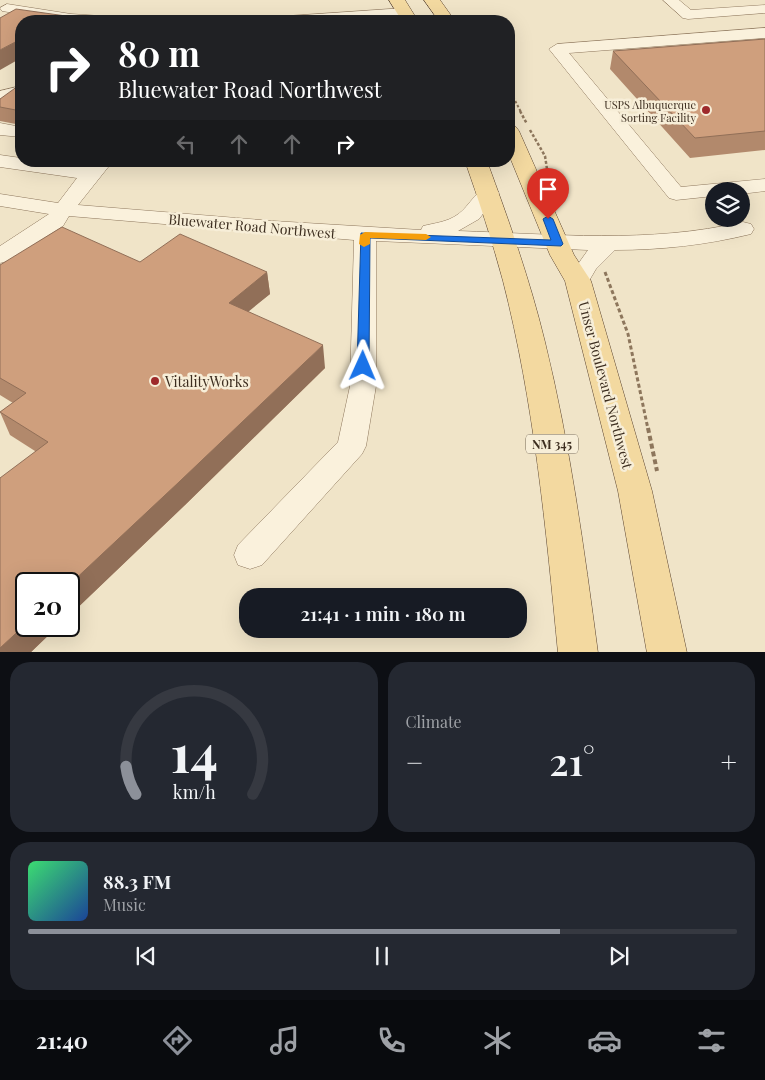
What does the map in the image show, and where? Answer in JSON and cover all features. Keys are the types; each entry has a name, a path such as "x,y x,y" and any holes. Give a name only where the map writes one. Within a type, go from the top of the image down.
{"main road":[{"path":"432,0 443,15"},
{"name":"Unser Boulevard Northwest","path":"515,145 555,237 578,281 635,491 667,652"},
{"name":"NM 345","path":"478,167 505,240 525,314 547,416 557,472 578,652"}],"street":[{"path":"4,10 22,0"},
{"path":"670,0 688,15 765,9"},
{"path":"4,10 46,15"},
{"path":"352,15 404,11"},
{"path":"765,33 557,49 676,194 765,184"},
{"path":"0,96 15,92"},
{"path":"0,129 15,131"},
{"path":"0,161 15,162"},
{"path":"83,167 96,168"},
{"path":"0,256 55,221 96,168"},
{"path":"404,236 453,227 469,217 489,193"},
{"name":"Bluewater Road Northwest","path":"4,205 365,235 505,240 703,227 743,229 765,227"},
{"name":"Bluewater Road Northwest","path":"555,237 610,243 710,238 743,229"},
{"path":"250,555 352,446 362,386 365,235"},
{"path":"578,281 585,266 593,256 610,243"}],"building":[{"path":"16,9 59,15 15,15 15,42 0,50 0,18"},
{"name":"USPS Albuquerque Sorting Facility","path":"765,39 765,131 695,138 613,51"},
{"path":"15,88 15,110 0,107 0,99"},
{"name":"VitalityWorks","path":"62,227 140,262 180,234 267,272 229,303 323,345 80,575 80,572 15,572 15,634 0,648 0,478 48,442 0,412 26,393 0,378 0,265"}],"slow traffic":[{"path":"364,244 365,235 426,237"}],"place":[{"name":"USPS Albuquerque Sorting Facility","path":"706,110"},
{"name":"VitalityWorks","path":"155,381"}],"route":[{"path":"363,366 365,235 505,240 558,244 548,219"}]}
